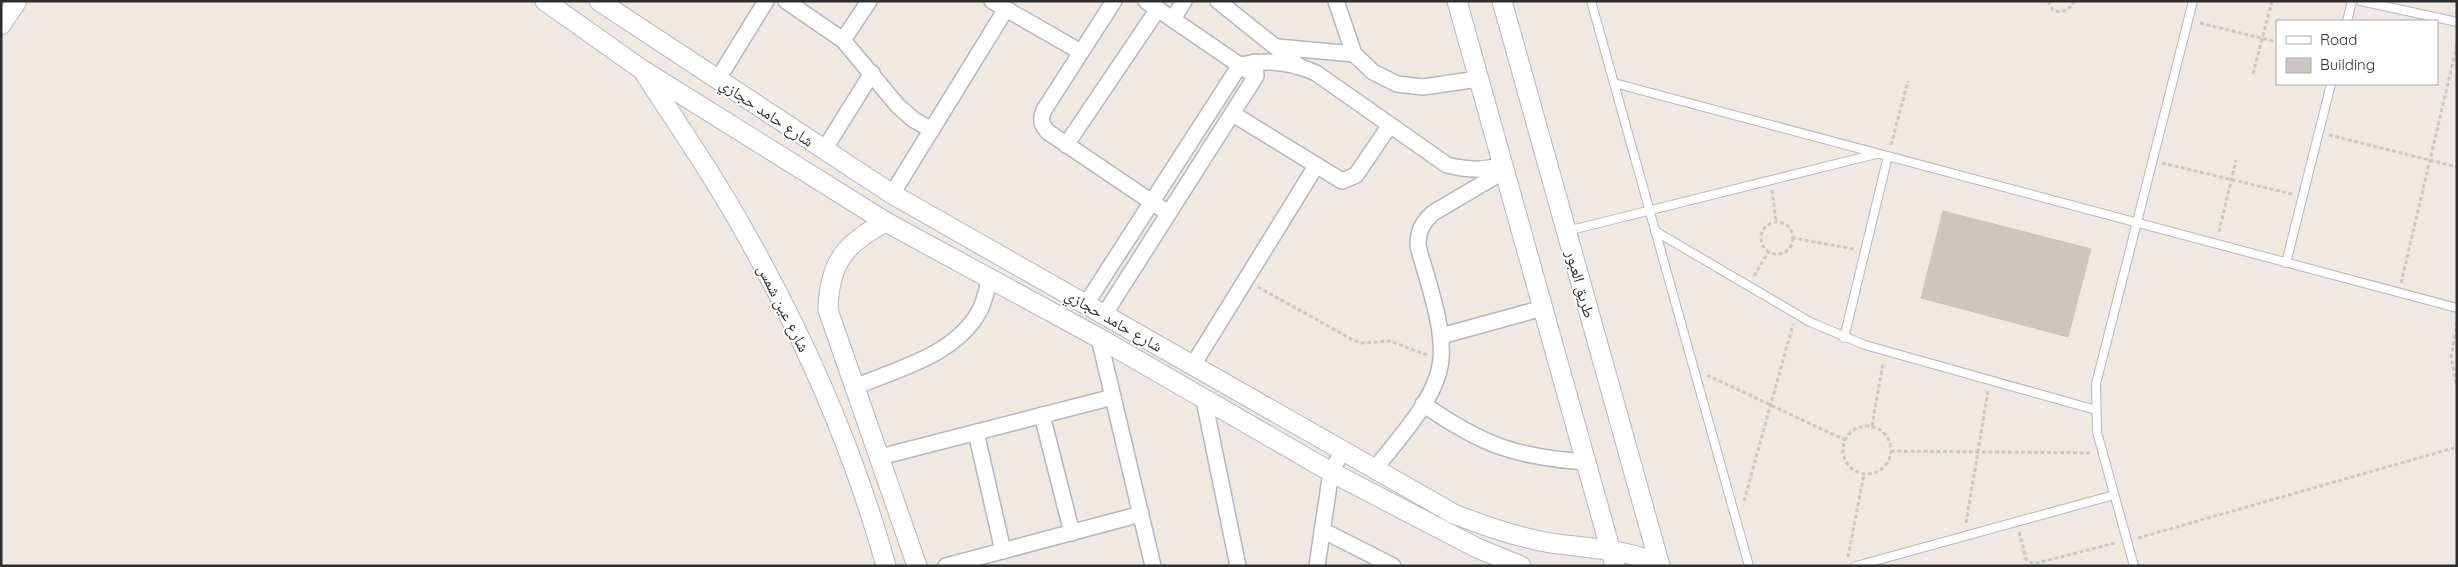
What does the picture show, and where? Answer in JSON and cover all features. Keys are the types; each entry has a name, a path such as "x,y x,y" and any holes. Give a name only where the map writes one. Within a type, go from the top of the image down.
{"street":[{"path":"1,25 17,1"},
{"name":"شارع حامد حجازي","path":"545,1 641,69 886,222 1099,338 1331,472 1477,548 1520,566"},
{"path":"718,79 766,1"},
{"path":"786,1 843,40 898,106 914,120 932,130"},
{"path":"843,40 869,1"},
{"path":"1114,1 1041,118 1042,126 1048,132 1168,213"},
{"path":"1173,20 1184,1"},
{"path":"1218,1 1230,7 1299,66 1316,73 1447,165 1475,170 1503,168"},
{"path":"1336,1 1354,54 1374,72 1397,84 1423,87 1478,79"},
{"path":"1457,1 1612,557"},
{"name":"طريق العبور","path":"1502,1 1660,566"},
{"name":"شارع حامد حجازي","path":"605,3 892,194 1342,452 1454,514 1484,526 1612,557 1644,557 1660,566"},
{"path":"892,194 932,130 999,5 1081,52"},
{"path":"1066,144 1152,5 1250,68 1299,66"},
{"path":"1277,47 1354,54"},
{"path":"1104,316 1233,114 1250,68"},
{"path":"1086,304 1152,201 1250,68"},
{"name":"شارع عين شمس","path":"641,69 747,236 798,332 841,430 877,532 886,566"},
{"path":"824,150 872,73"},
{"path":"1233,114 1337,180 1352,179 1390,125"},
{"path":"1193,365 1244,279 1316,166"},
{"path":"1374,470 1423,404 1435,383 1441,360 1441,336 1418,246 1418,233 1424,221 1433,213 1503,168"},
{"path":"886,222 864,233 848,248 835,266 829,287 828,310 917,566"},
{"path":"855,387 944,349 965,332 980,310 990,277"},
{"path":"1441,336 1543,308"},
{"path":"1099,338 1153,566"},
{"path":"880,457 1113,397"},
{"path":"1204,400 1238,566"},
{"path":"1423,404 1459,429 1499,448 1542,459 1586,462"},
{"path":"1042,415 1072,533"},
{"path":"976,432 1003,551"},
{"path":"1317,566 1331,472 1342,452"},
{"path":"946,566 1141,514"},
{"path":"1322,530 1393,566"}],"lane":[{"path":"1591,1 1749,566"},
{"path":"2134,566 2102,454 2096,410 2096,384 2193,1"},
{"path":"2347,20 2352,1"},
{"path":"2361,1 2457,22"},
{"path":"1614,83 2457,308"},
{"path":"2286,263 2331,85"},
{"path":"1567,231 1878,153"},
{"path":"1844,338 1888,156"},
{"path":"1655,231 1796,314 1844,338 2096,410"},
{"path":"1856,566 2114,495"}],"path":[{"path":"2048,1 2053,10 2060,12 2069,9 2074,1"},
{"path":"2254,74 2272,1"},
{"path":"2188,20 2276,42"},
{"path":"2399,293 2457,45"},
{"path":"1888,156 1908,81"},
{"path":"2319,132 2457,167"},
{"path":"2217,244 2236,160"},
{"path":"2152,161 2302,196"},
{"path":"1771,180 1776,222"},
{"path":"1776,222 1786,225 1792,238 1784,252 1768,251 1762,242 1762,231 1766,226 1776,222"},
{"path":"1792,238 1866,251"},
{"path":"1748,286 1768,251"},
{"path":"1244,279 1353,340 1362,343 1390,341 1441,360"},
{"path":"1737,525 1796,314"},
{"path":"2457,322 2451,357 2457,387"},
{"path":"1872,426 1886,351"},
{"path":"1694,369 1845,440"},
{"path":"1964,536 1989,380"},
{"path":"1872,426 1886,435 1891,452 1885,466 1879,471 1864,474 1856,472 1846,462 1843,447 1845,440 1853,430 1872,426"},
{"path":"2016,522 2026,559 2033,564 2127,540 2457,447"},
{"path":"1891,452 2102,454"},
{"path":"1847,566 1864,474"}],"building":[{"path":"1943,211 2091,249 2068,337 1921,298"}]}
